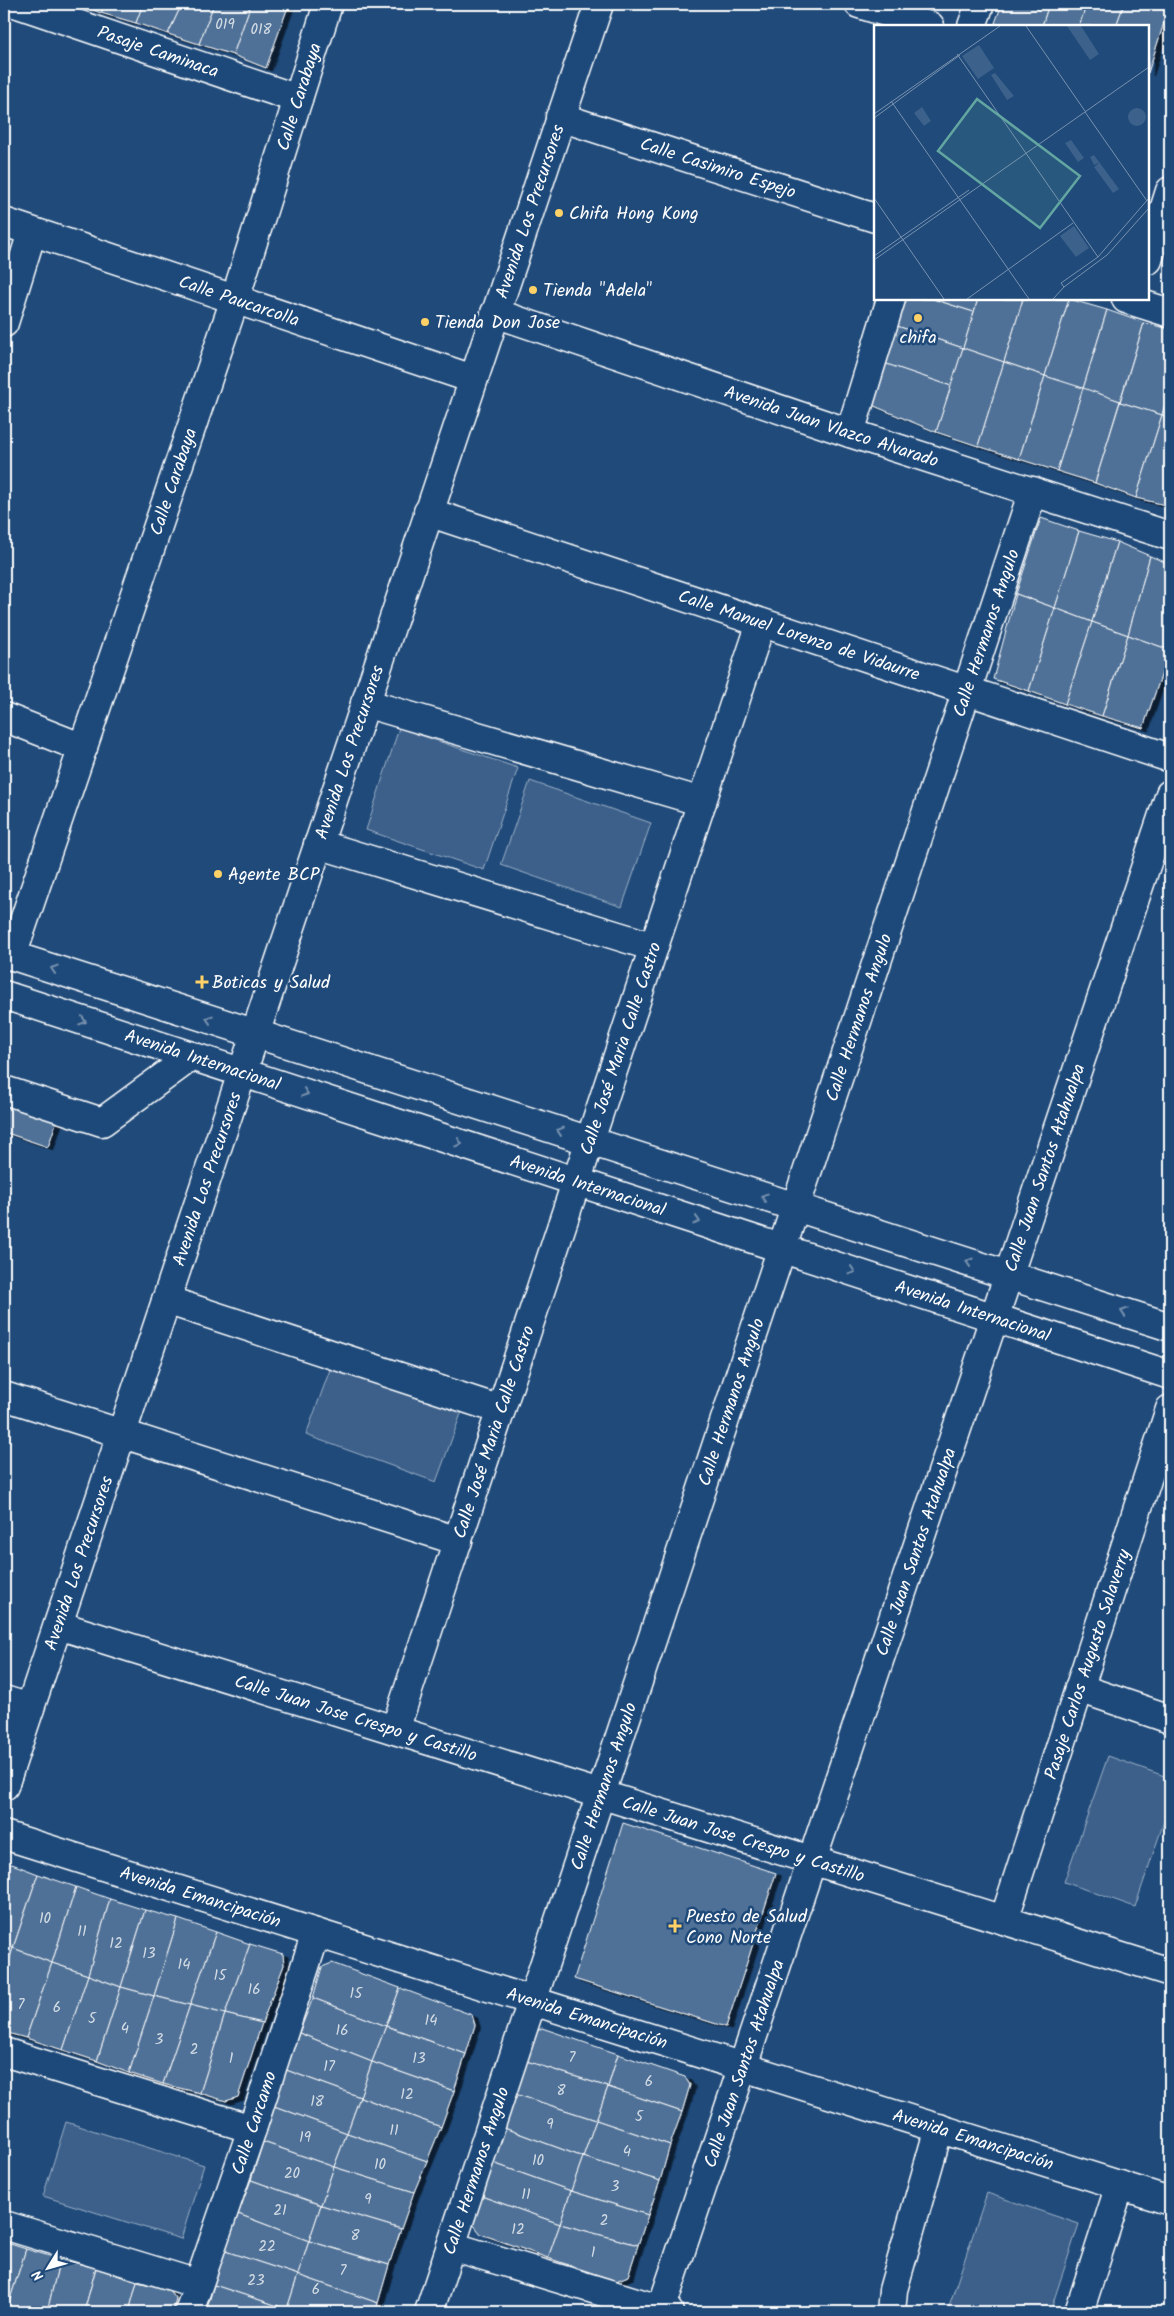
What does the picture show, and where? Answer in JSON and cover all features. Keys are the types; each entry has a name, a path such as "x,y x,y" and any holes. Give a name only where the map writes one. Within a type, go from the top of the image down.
{"street":[{"name":"Pasaje Caminaca","path":"18,4 298,99"},
{"name":"Calle Carabaya","path":"8,955 83,748 235,299 328,4"},
{"name":"Avenida Los Precursores","path":"4,1786 599,4"},
{"path":"859,4 927,25"},
{"path":"972,25 980,4"},
{"name":"Calle Casimiro Espejo","path":"560,117 874,218"},
{"path":"1149,257 1170,191"},
{"name":"Calle Paucarcolla","path":"4,222 473,379"},
{"path":"4,323 32,232"},
{"path":"850,433 890,300"},
{"path":"1132,300 1170,313"},
{"name":"Avenida Juan Vlazco Alvarado","path":"495,313 850,433 1170,536"},
{"name":"Calle Hermanos Angulo","path":"429,2312 1033,491"},
{"name":"Calle Manuel Lorenzo de Vidaurre","path":"428,512 1170,758"},
{"name":"Calle José Maria Calle Castro","path":"395,1730 761,623"},
{"path":"365,703 702,802"},
{"path":"4,717 83,748"},
{"name":"Calle Juan Santos Atahualpa","path":"665,2311 742,2067 1170,794"},
{"path":"318,844 654,947"},
{"path":"8,955 1170,1327"},
{"name":"Avenida Internacional","path":"4,995 1170,1375"},
{"path":"4,1090 102,1122 192,1056"},
{"path":"166,1300 501,1410"},
{"path":"4,1396 458,1541"},
{"name":"Pasaje Carlos Augusto Salaverry","path":"1004,1920 1170,1409"},
{"name":"Calle Juan Jose Crespo y Castillo","path":"58,1625 1170,1972"},
{"path":"1079,1688 1170,1719"},
{"path":"4,1700 30,1708"},
{"name":"Avenida Emancipación","path":"4,1835 1170,2201"},
{"name":"Calle Carcamo","path":"189,2312 252,2129 316,1933"},
{"path":"4,2052 252,2129"},
{"path":"892,2312 893,2290 939,2128"},
{"path":"1079,2312 1120,2185"},
{"path":"4,2225 198,2284"},
{"path":"451,2246 665,2311"}],"shaded area":[{"path":"399,728 518,768 484,870 366,830"},
{"path":"530,781 651,823 622,907 501,865"},
{"path":"332,1364 462,1411 436,1482 306,1435"},
{"path":"1108,1756 1170,1778 1170,1804 1135,1907 1064,1882"},
{"path":"66,2122 204,2165 181,2239 43,2196"},
{"path":"987,2193 1079,2224 1050,2312 947,2312"}],"building":[{"path":"78,4 105,4 101,13"},
{"path":"105,4 143,4 136,23 101,13"},
{"path":"143,4 182,4 168,34 136,23"},
{"path":"182,4 214,4 199,44 168,34"},
{"path":"214,4 251,4 233,55 199,44"},
{"path":"251,4 289,4 266,68 233,55"},
{"path":"1002,4 1049,4 1042,25 1000,25 995,23"},
{"path":"1049,4 1087,4 1079,25 1042,25"},
{"path":"1087,4 1124,4 1116,25 1079,25"},
{"path":"1124,4 1170,4 1149,70 1149,25 1116,25"},
{"path":"904,300 936,300 974,312 963,348 894,325"},
{"path":"936,300 978,300 974,312"},
{"path":"978,300 1023,300 1004,362 963,348"},
{"path":"1023,300 1069,300 1045,376 1004,362"},
{"path":"1069,300 1107,310 1083,389 1045,376"},
{"path":"1107,310 1144,323 1120,401 1083,389"},
{"path":"1144,323 1170,329 1170,387 1162,415 1120,402"},
{"path":"894,325 963,348 951,386 883,363"},
{"path":"963,348 1004,362 978,446 936,432"},
{"path":"872,359 951,386 936,432 860,400"},
{"path":"1004,362 1045,376 1019,459 978,446"},
{"path":"1045,376 1083,388 1057,471 1019,459"},
{"path":"1170,387 1170,418 1162,415"},
{"path":"1083,388 1120,401 1095,483 1057,471"},
{"path":"1120,402 1162,415 1136,498 1095,483"},
{"path":"1162,415 1170,418 1170,506 1136,498"},
{"path":"1041,518 1079,531 1055,608 1016,594"},
{"path":"1079,531 1117,542 1092,622 1055,608"},
{"path":"1117,542 1150,556 1128,635 1092,622"},
{"path":"1150,556 1170,564 1170,650 1128,635"},
{"path":"1016,594 1055,608 1029,691 993,679"},
{"path":"1055,608 1092,622 1065,704 1029,691"},
{"path":"1092,622 1128,635 1102,716 1065,704"},
{"path":"1128,635 1170,650 1143,728 1102,716"},
{"path":"4,1085 62,1105 48,1147 4,1132"},
{"name":"Puesto de Salud Cono Norte","path":"623,1823 776,1873 726,2027 574,1979"},
{"path":"12,1864 38,1874 13,1948 4,1944 4,1866"},
{"path":"38,1874 76,1887 52,1963 13,1948"},
{"path":"76,1887 110,1899 88,1975 52,1963"},
{"path":"110,1899 145,1910 121,1987 88,1975"},
{"path":"145,1910 178,1919 154,1996 121,1987"},
{"path":"178,1919 216,1932 190,2005 154,1996"},
{"path":"216,1932 250,1944 225,2014 190,2005"},
{"path":"4,1944 13,1948 4,1977"},
{"path":"250,1944 283,1954 284,1965 262,2023 225,2014"},
{"path":"13,1948 52,1963 26,2038 4,2032 4,1977"},
{"path":"52,1963 88,1975 63,2050 26,2038"},
{"path":"332,1963 400,1988 386,2026 313,1998 322,1967"},
{"path":"88,1975 121,1987 97,2061 63,2050"},
{"path":"121,1987 154,1996 129,2073 97,2061"},
{"path":"400,1988 472,2015 475,2025 466,2054 386,2026"},
{"path":"154,1996 190,2005 163,2084 129,2073"},
{"path":"313,1998 386,2026 372,2062 299,2033"},
{"path":"190,2005 225,2014 200,2093 163,2084"},
{"path":"225,2014 262,2023 238,2097 226,2101 200,2093"},
{"path":"386,2026 466,2054 454,2091 372,2062"},
{"path":"542,2028 618,2054 608,2087 526,2061 534,2033"},
{"path":"299,2033 372,2062 360,2097 286,2070"},
{"path":"618,2054 685,2077 690,2085 682,2112 608,2087"},
{"path":"526,2061 608,2087 596,2120 515,2094"},
{"path":"372,2062 454,2091 441,2127 360,2097"},
{"path":"286,2070 360,2097 347,2133 274,2106"},
{"path":"608,2087 682,2112 670,2145 596,2120"},
{"path":"515,2094 596,2120 583,2157 504,2128"},
{"path":"360,2097 441,2127 427,2161 347,2133"},
{"path":"274,2106 347,2133 334,2167 263,2142"},
{"path":"596,2120 670,2145 660,2181 583,2157"},
{"path":"504,2128 583,2157 571,2191 493,2163"},
{"path":"347,2133 427,2161 414,2192 334,2167"},
{"path":"263,2142 334,2167 321,2205 251,2180"},
{"path":"583,2157 660,2181 648,2215 571,2191"},
{"path":"493,2163 571,2191 560,2224 481,2196"},
{"path":"334,2167 414,2192 401,2229 321,2205"},
{"path":"251,2180 321,2205 309,2241 238,2214"},
{"path":"571,2191 648,2215 638,2245 560,2224"},
{"path":"481,2196 560,2224 548,2258 481,2234 473,2224"},
{"path":"321,2205 401,2229 389,2265 309,2241"},
{"path":"238,2214 309,2241 298,2275 225,2251"},
{"path":"560,2224 638,2245 628,2276 616,2281 548,2258"},
{"path":"309,2241 389,2265 378,2303 298,2275"},
{"path":"4,2242 26,2249 6,2312 4,2312"},
{"path":"26,2249 60,2259 47,2312 6,2312"},
{"path":"225,2251 298,2275 287,2309 214,2285"},
{"path":"60,2259 96,2268 84,2312 47,2312"},
{"path":"96,2268 137,2282 129,2312 84,2312"},
{"path":"298,2275 378,2303 376,2312 296,2312 287,2309"},
{"path":"137,2282 168,2289 176,2299 172,2312 129,2312"},
{"path":"214,2285 287,2309 286,2312 206,2312"}],"place":[{"name":"Chifa Hong Kong","path":"559,213"},
{"name":"Tienda \"Adela\"","path":"533,290"},
{"name":"chifa","path":"918,318"},
{"name":"Tienda Don Jose","path":"425,322"},
{"name":"Agente BCP","path":"218,874"},
{"name":"Boticas y Salud","path":"202,982"},
{"name":"Puesto de Salud Cono Norte","path":"675,1926"}]}
